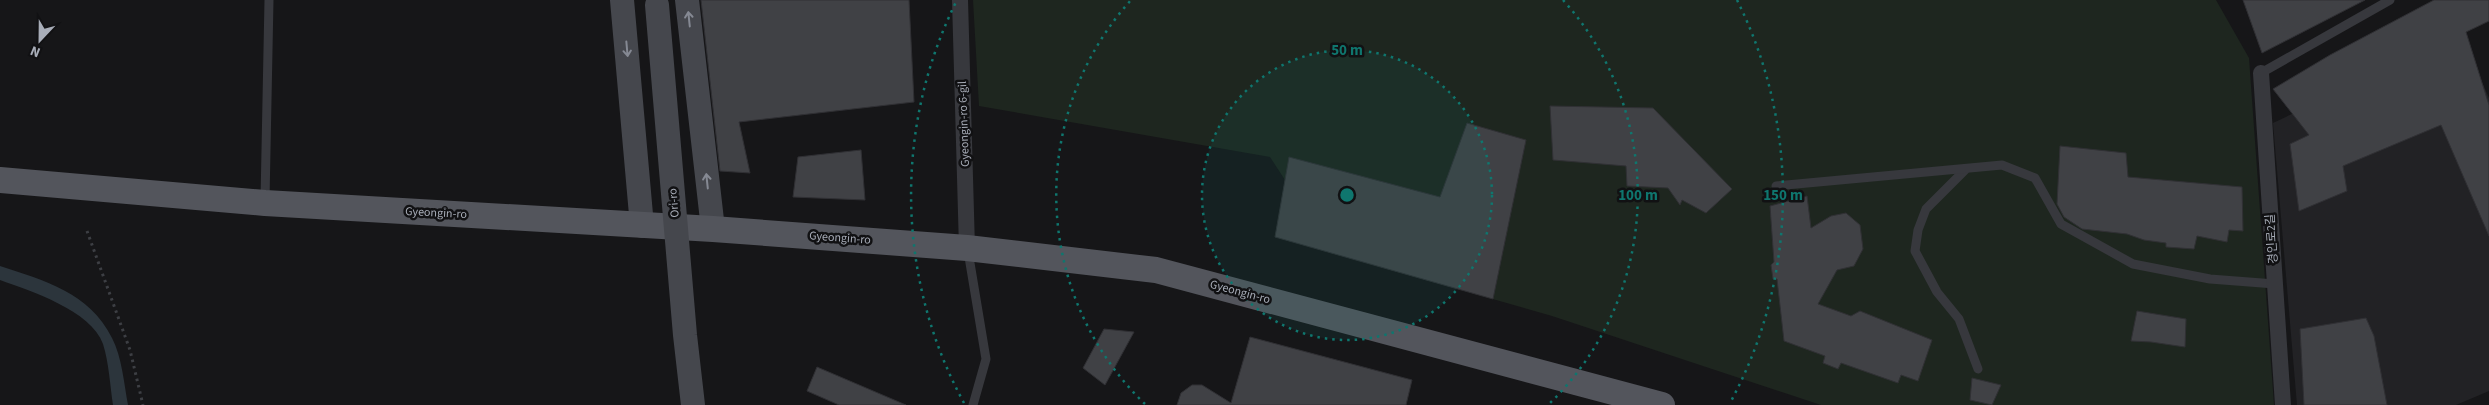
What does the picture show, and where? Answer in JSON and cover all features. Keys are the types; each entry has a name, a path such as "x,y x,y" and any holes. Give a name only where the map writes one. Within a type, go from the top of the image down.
{"main road":[{"path":"622,0 642,226"},
{"path":"687,0 713,229"},
{"name":"Ori-ro","path":"657,2 685,335 693,405"},
{"name":"Gyeongin-ro","path":"0,180 265,203 713,229 968,248 1156,270 1662,405"}],"street":[{"name":"Gyeongin-ro 6-gil","path":"960,0 968,248"},
{"name":"경인로2길","path":"2261,73 2283,405"}],"lane":[{"path":"265,203 269,0"},
{"path":"2261,73 2390,0"},
{"path":"1776,186 1965,170 2002,165 2035,178 2061,224 2133,264 2210,279 2275,284"},
{"path":"1965,170 1926,210 1918,230 1915,252 1937,292 1959,320 1978,369"},
{"path":"968,248 986,359 973,405"}],"path":[{"path":"87,231 130,350 143,405"}],"shaded area":[{"path":"973,0 2216,0 2249,58 2274,405 1821,405 1552,316 1275,237 1285,180 1270,157 979,106"},
{"path":"2461,34 2489,98 2489,391 2456,405 2297,405 2273,123"},
{"path":"0,266 64,290 91,309 102,322 115,345 128,405 113,405 103,344 96,332 86,321 58,303 0,280"}],"building":[{"path":"701,0 909,0 914,102 739,122 750,173 720,171"},
{"path":"2243,0 2365,0 2262,53"},
{"path":"2434,0 2489,0 2489,21 2466,32 2489,105 2489,236 2441,125 2343,166 2347,191 2299,211 2290,144 2309,135 2273,89 2330,55"},
{"path":"1550,106 1653,108 1732,189 1706,213 1682,200 1680,205 1668,188 1627,186 1626,166 1553,160"},
{"path":"1467,123 1526,140 1493,299 1275,237 1289,157 1440,197"},
{"path":"2060,146 2126,153 2128,177 2242,187 2243,231 2229,230 2227,242 2197,236 2194,249 2166,247 2166,243 2144,240 2127,234 2082,229 2064,217 2057,204"},
{"path":"861,150 865,200 793,197 798,157"},
{"path":"1807,196 1811,228 1831,216 1846,213 1860,225 1863,249 1854,266 1837,270 1818,304 1851,316 1860,311 1932,340 1918,381 1901,375 1898,383 1841,363 1838,369 1823,363 1825,356 1784,341 1777,279 1773,279 1771,265 1774,262 1770,206"},
{"path":"2137,311 2186,319 2185,347 2131,341"},
{"path":"2366,318 2374,336 2387,405 2304,405 2300,329"},
{"path":"1104,329 1134,332 1105,385 1083,368"},
{"path":"1250,337 1412,380 1406,405 1177,405 1181,393 1192,385 1202,385 1231,403"},
{"path":"817,367 906,405 839,405 807,391"},
{"path":"1972,378 2001,385 1992,405 1970,400"}]}
